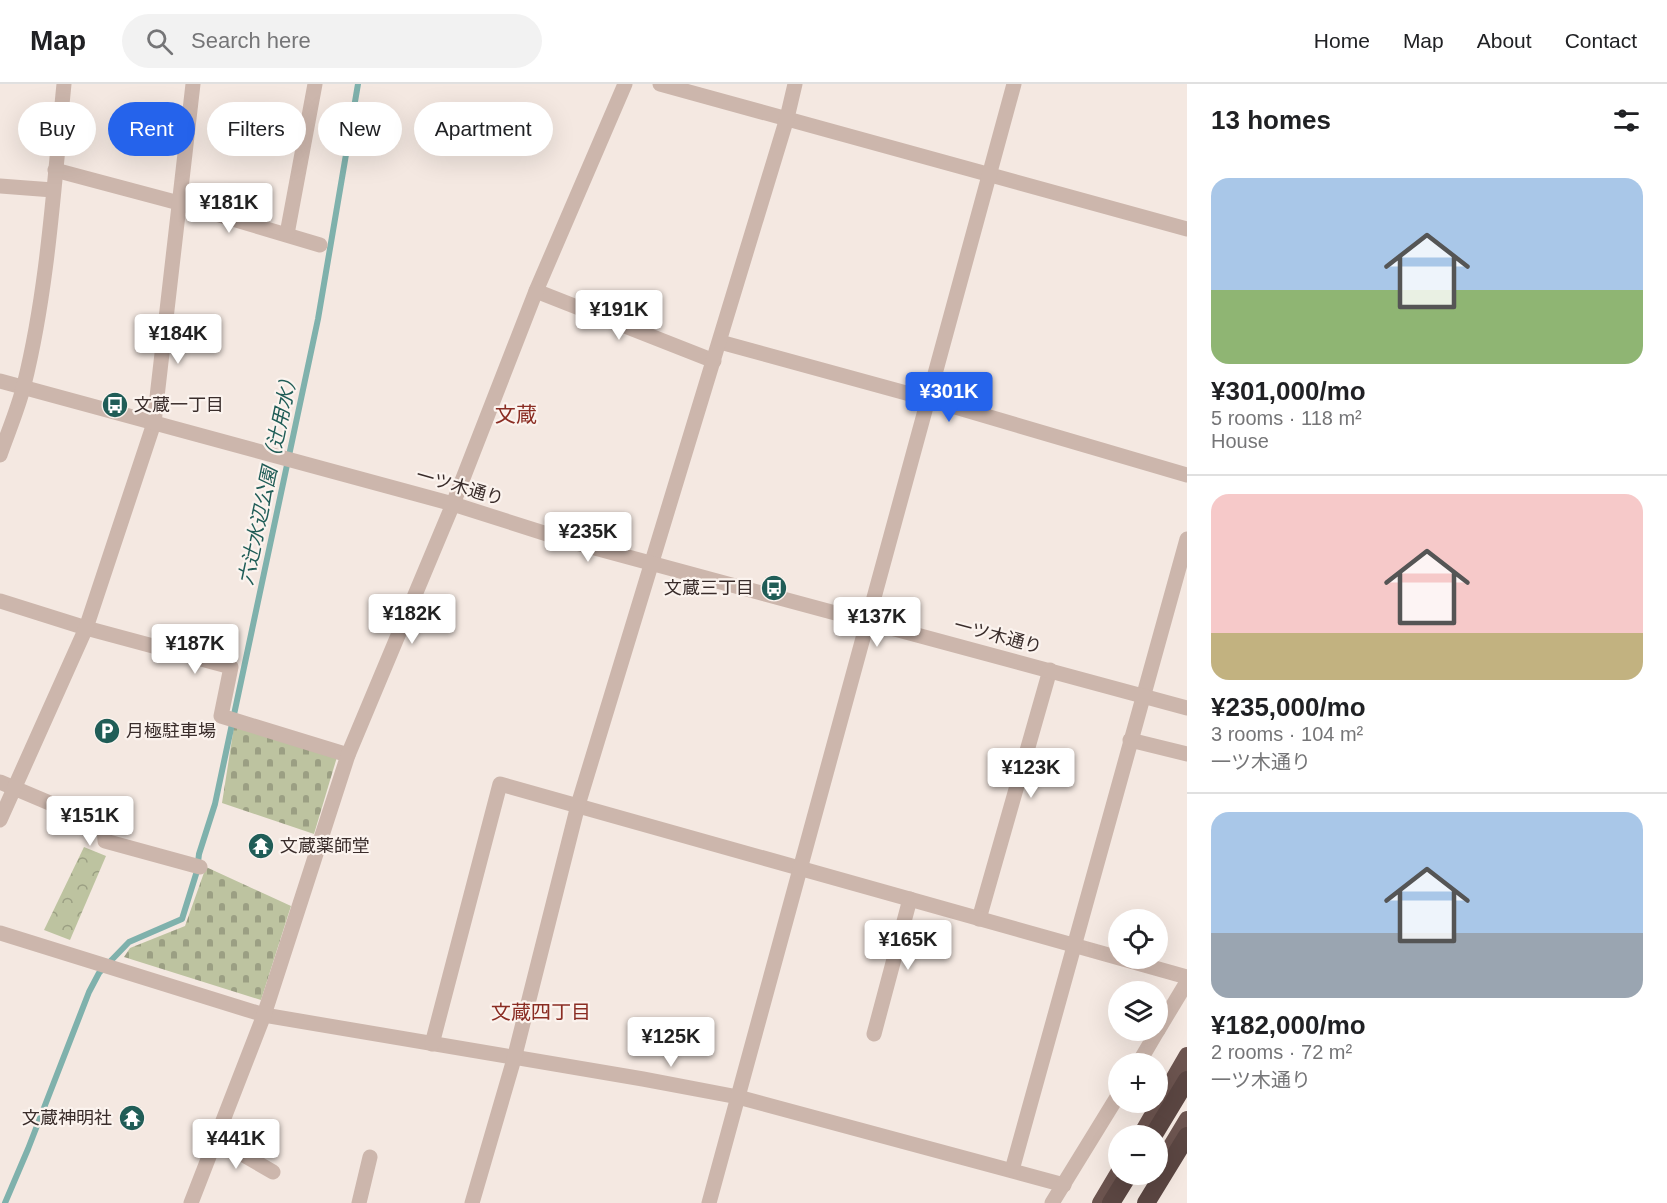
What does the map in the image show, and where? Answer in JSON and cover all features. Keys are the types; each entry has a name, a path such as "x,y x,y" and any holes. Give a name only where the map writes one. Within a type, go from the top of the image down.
{"highway":[{"path":"1146,1125 1187,1054"},
{"path":"1160,1125 1187,1080"},
{"path":"1168,1150 1187,1119"},
{"path":"1146,1203 1187,1136"},
{"path":"1100,1203 1111,1185"},
{"path":"1111,1203 1122,1185"},
{"path":"1137,1203 1148,1185"}],"street":[{"path":"0,455 24,387 35,332 64,84"},
{"path":"0,820 7,785 86,628 154,423 193,84"},
{"path":"287,234 315,84"},
{"path":"195,1202 216,1139 264,1015 348,755 453,504 536,291 625,84"},
{"path":"660,84 1187,229"},
{"path":"472,1203 514,1059 578,805 788,118 795,84"},
{"path":"709,1203 1014,84"},
{"path":"55,170 179,203 320,245"},
{"path":"0,186 53,190"},
{"path":"536,291 714,361"},
{"path":"720,342 928,399 1187,475"},
{"name":"一ツ木通り","path":"0,381 453,504 569,541 1187,708"},
{"path":"1012,1170 1187,539"},
{"path":"0,601 86,628 231,667 221,716 348,755"},
{"path":"979,919 1050,670"},
{"path":"1130,740 1187,754"},
{"path":"432,1044 500,784 1187,977"},
{"path":"7,785 104,825 105,841 200,867"},
{"path":"874,1034 910,900"},
{"path":"0,933 264,1015 738,1097 1064,1185"},
{"path":"1168,1013 1187,982"},
{"path":"1052,1203 1108,1112"},
{"path":"216,1139 273,1172"},
{"path":"359,1203 370,1157"}],"green space":[{"path":"235,720 337,757 314,834 222,803"},
{"path":"84,847 106,856 70,940 44,930"},
{"path":"206,867 291,906 261,1000 124,957 130,948 185,926"}],"waterway":[{"name":"六辻水辺公園（辻用水）","path":"5,1203 89,992 99,973 129,942 182,919 215,804 318,319 358,84"}],"place":[{"name":"文蔵一丁目","path":"115,405"},
{"name":"文蔵三丁目","path":"774,588"},
{"name":"月極駐車場","path":"107,731"},
{"name":"文蔵薬師堂","path":"261,846"},
{"name":"文蔵神明社","path":"132,1118"}],"district":[{"name":"文蔵","path":"516,415"},
{"name":"文蔵四丁目","path":"541,1012"}]}
